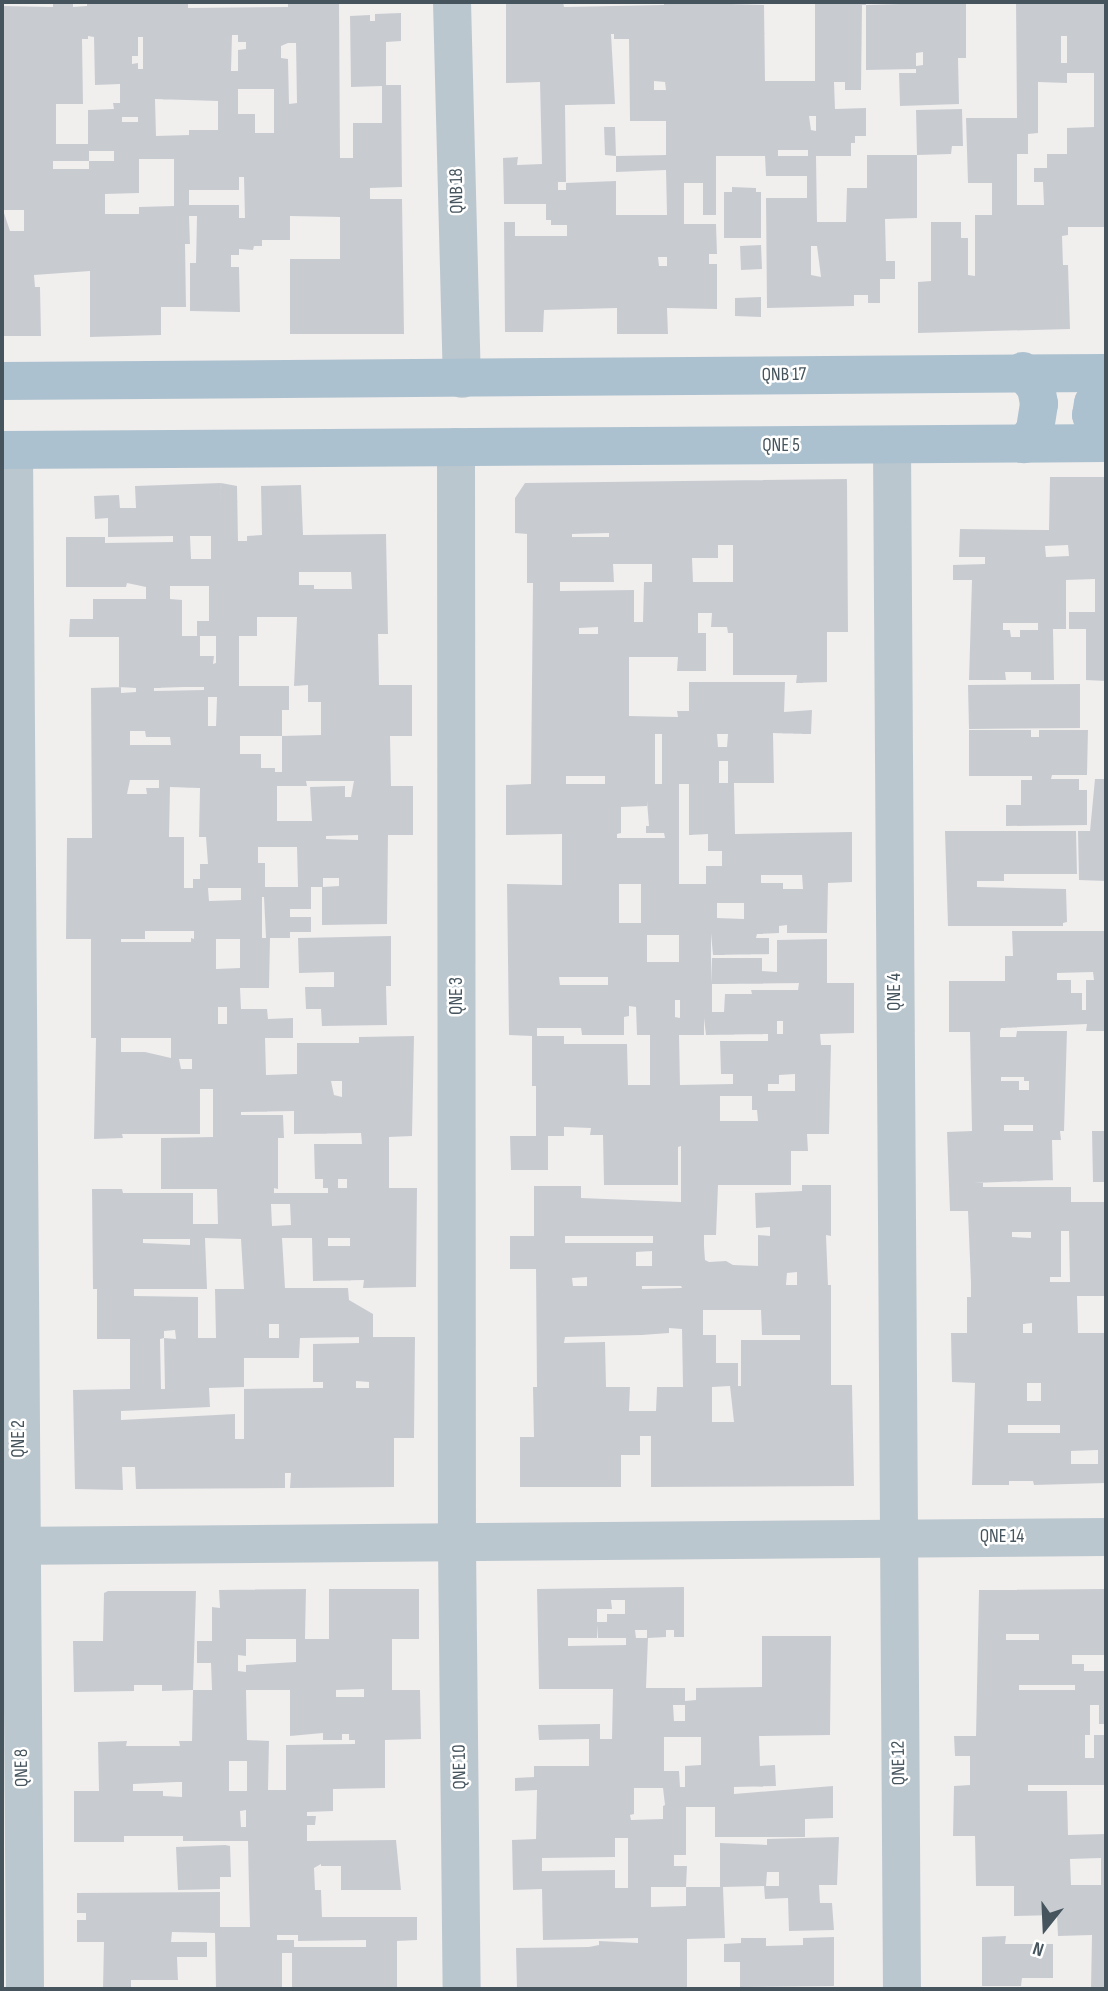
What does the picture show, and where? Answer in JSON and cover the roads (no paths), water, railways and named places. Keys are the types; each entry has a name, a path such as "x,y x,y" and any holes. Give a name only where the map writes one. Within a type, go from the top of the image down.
{"main road":[{"name":"QNB 17","path":"2,381 462,379 1023,371 1106,373"},
{"path":"1023,371 1036,388 1039,404 1035,430 1024,444"},
{"path":"1106,390 1095,399 1091,408 1092,424 1106,436"},
{"name":"QNE 5","path":"8,450 1106,443"}],"street":[{"name":"QNB 18","path":"452,2 462,379"},
{"name":"QNE 3","path":"456,446 457,1545"},
{"name":"QNE 4","path":"892,446 897,1537"},
{"name":"QNE 2","path":"8,450 11,1546"},
{"name":"QNE 14","path":"11,1546 457,1545 897,1537 1106,1537"},
{"name":"QNE 12","path":"897,1537 901,1989"},
{"name":"QNE 10","path":"457,1545 462,1989"},
{"name":"QNE 8","path":"11,1546 25,1989"}]}
